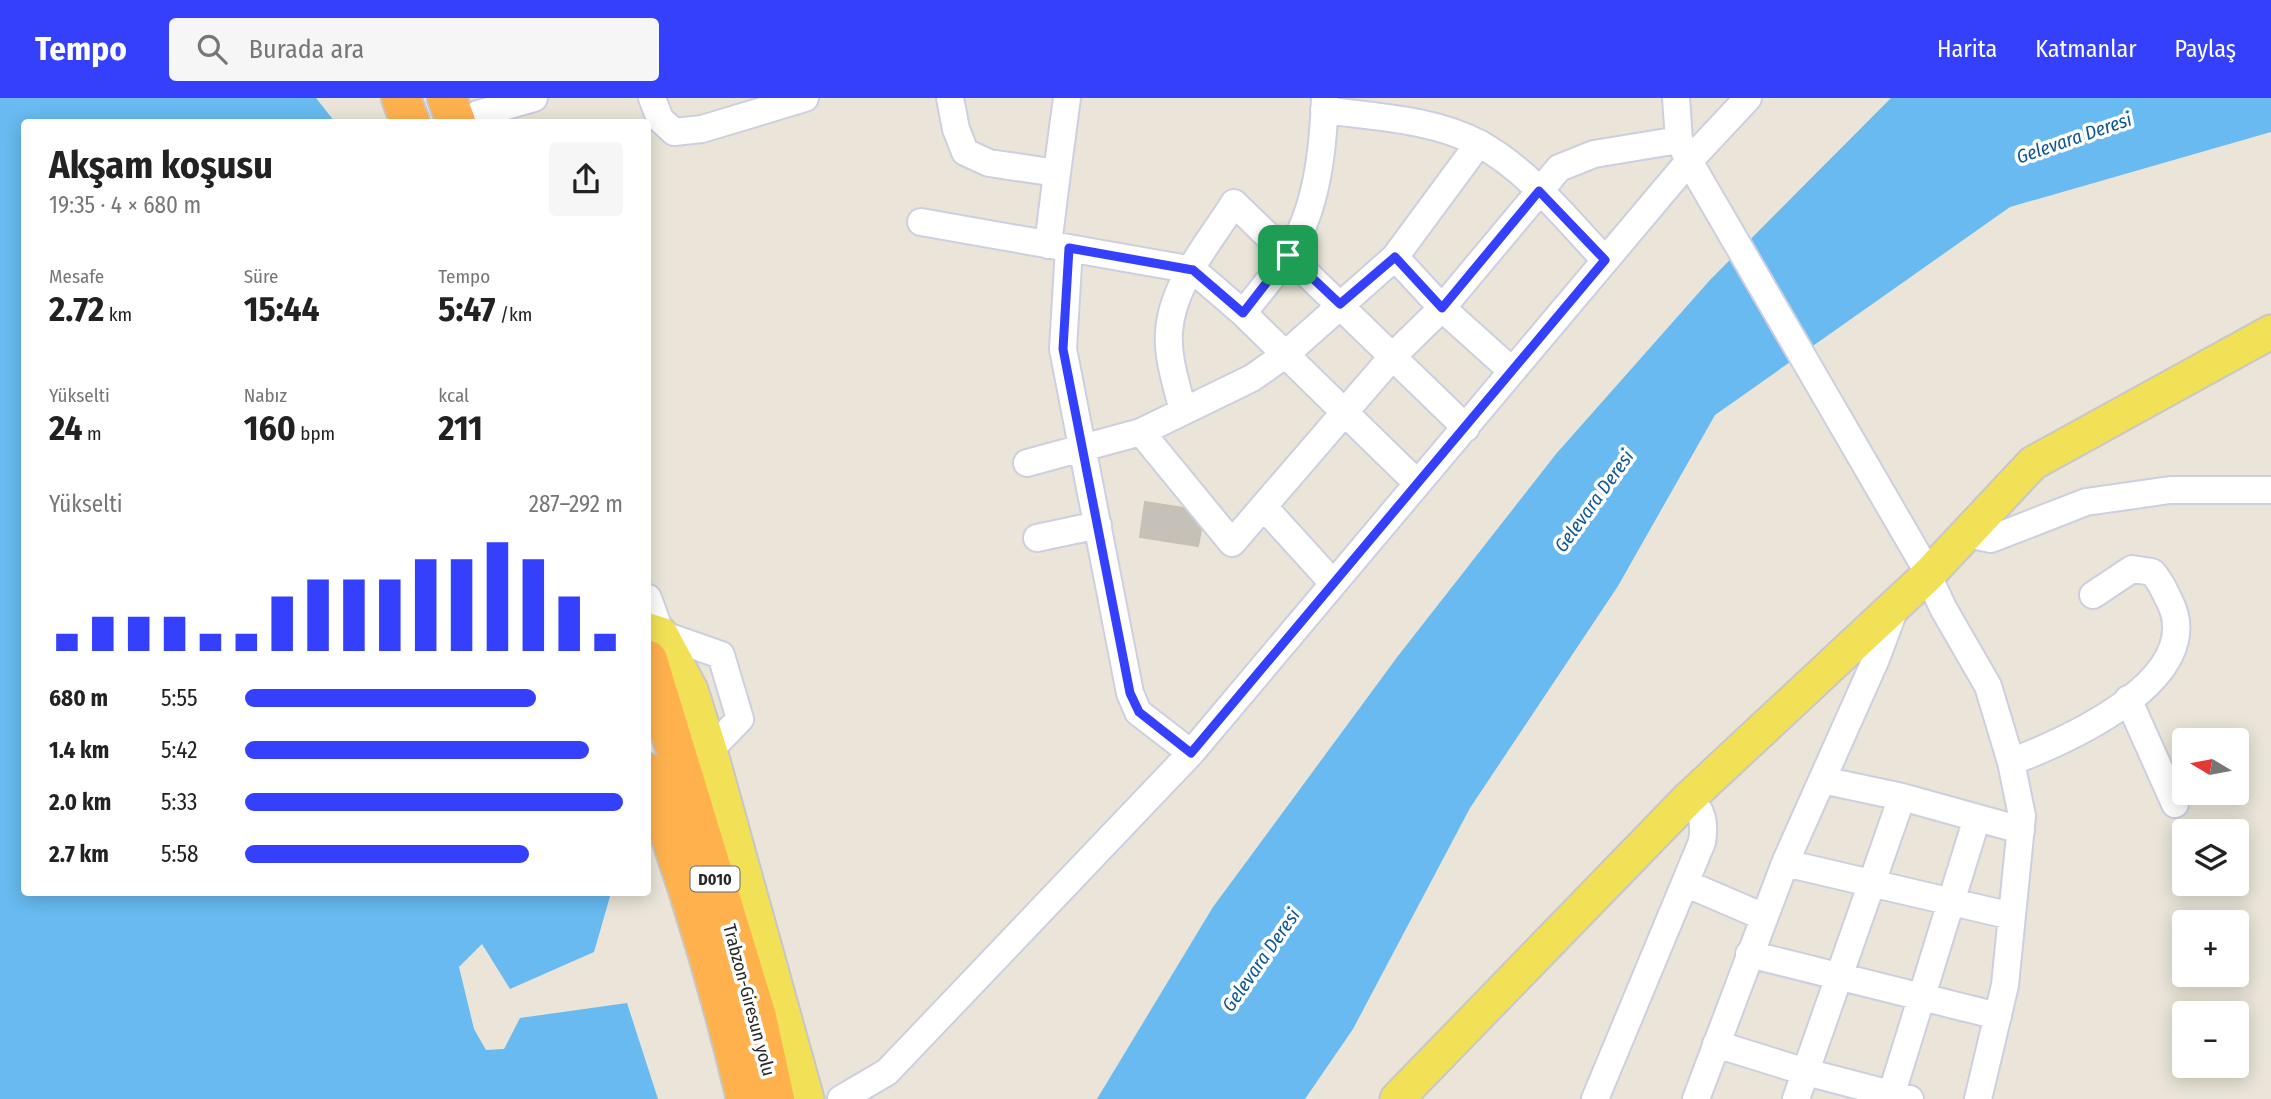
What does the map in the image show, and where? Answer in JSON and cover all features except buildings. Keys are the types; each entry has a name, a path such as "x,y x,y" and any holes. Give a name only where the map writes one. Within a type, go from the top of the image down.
{"highway":[{"path":"401,98 409,119"},
{"name":"Trabzon-Giresun yolu","path":"652,642 757,1017 775,1099"},
{"name":"Trabzon-Giresun yolu","path":"651,782 720,988 746,1099"}],"main road":[{"path":"1397,1099 1689,799 1897,601 1925,569 1967,534 2032,463 2271,332"},
{"path":"652,642 691,690 807,1099"}],"street":[{"path":"467,111 534,98"},
{"path":"652,98 660,119 674,132 702,129 805,98"},
{"path":"950,98 956,129 965,152 989,163 1056,173"},
{"path":"1067,98 1056,173 1063,349 1130,693 1139,712 1191,753"},
{"path":"1676,98 1684,151 1701,185 1925,569 1943,608 1988,686 2011,762 2022,816 2021,830 2005,985 1978,1099"},
{"path":"841,1099 887,1072 1191,753 1605,260 1684,151 1748,98"},
{"path":"1243,313 1288,255 1315,185 1325,104 1389,117 1479,144 1514,166 1605,260"},
{"path":"1027,463 1141,432 1252,378 1286,354 1395,257 1479,144"},
{"path":"1141,432 1232,543 1347,413 1393,356 1442,308 1559,168 1573,160 1684,151"},
{"path":"1183,411 1170,354 1169,332 1181,285 1234,203 1466,428"},
{"path":"921,222 1193,270 1243,313 1416,482"},
{"path":"1395,257 1442,308 1512,371"},
{"path":"1967,534 1991,539 2086,502 2170,489 2271,490"},
{"path":"1264,507 1333,583"},
{"path":"1037,538 1098,524"},
{"path":"2011,762 2055,745 2128,699 2149,683 2170,658 2177,640 2178,616 2158,578 2145,569 2126,572 2092,595"},
{"path":"1696,1099 1785,863 1876,659 1897,601"},
{"path":"2128,699 2172,797"},
{"path":"1822,780 1902,797 2021,830"},
{"path":"1796,1099 1902,797"},
{"path":"1595,1099 1703,834 1700,811 1689,799"},
{"path":"1716,1044 1897,1097 1923,997 1977,818"},
{"path":"1785,863 2012,916"},
{"path":"1685,883 1764,917"},
{"path":"1749,954 1998,1016"}],"water":[{"path":"0,98 316,98 333,119 21,119 21,896 610,896 594,952 510,989 482,944 459,967 474,1029 486,1050 504,1049 520,1018 627,1003 658,1099 0,1099"},
{"name":"Gelevara Deresi","path":"1891,98 2271,98 2271,132 2010,207 1715,415 1618,586 1470,808 1353,1029 1305,1099 1097,1099 1213,907 1398,656 1556,454 1710,280"}],"route":[{"path":"1539,191 1605,260 1191,753 1139,712 1130,693 1063,349 1069,248 1193,270 1243,313 1288,255 1340,304 1395,257 1442,308 1539,191"}]}
